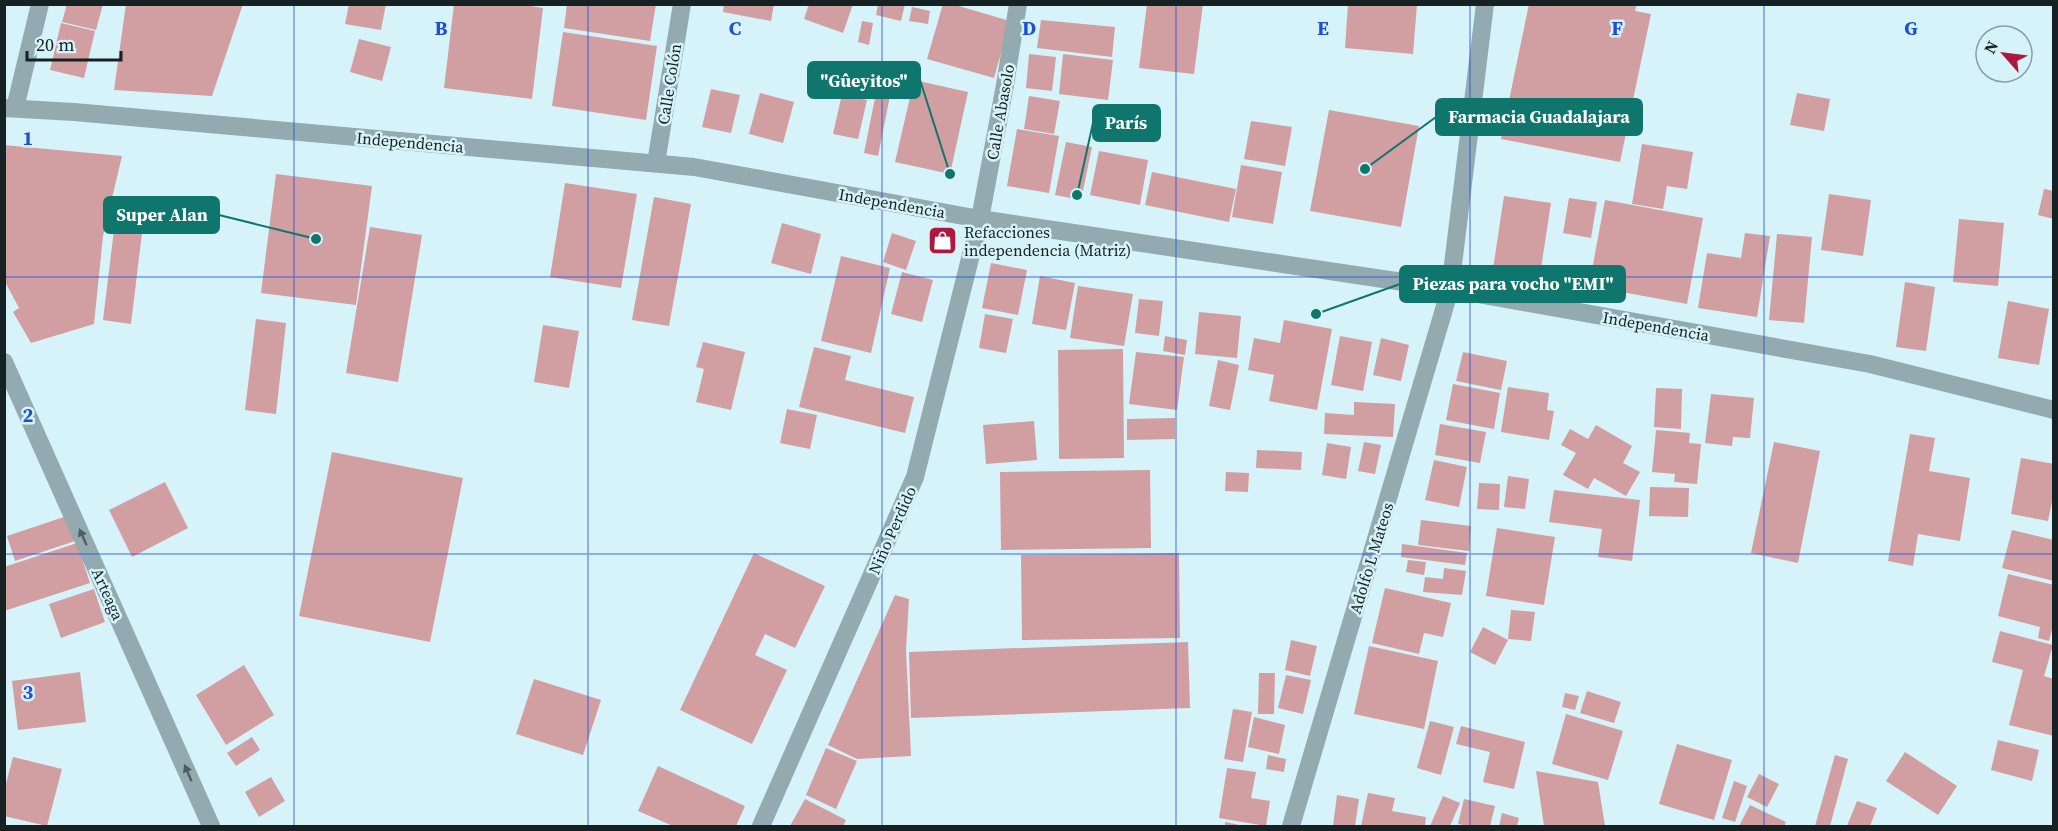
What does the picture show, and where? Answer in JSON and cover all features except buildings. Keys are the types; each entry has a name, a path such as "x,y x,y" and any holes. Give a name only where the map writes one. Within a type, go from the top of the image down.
{"street":[{"path":"10,108 40,4"},
{"name":"Calle Colón","path":"656,163 682,4"},
{"name":"Calle Abasolo","path":"980,219 1018,4"},
{"name":"Adolfo L Mateos","path":"1291,826 1450,289 1485,4"},
{"name":"Independencia","path":"10,108 694,167 980,219 1450,289 1870,364 2054,410"},
{"name":"Niño Perdido","path":"761,826 915,477 980,219"},
{"name":"Arteaga","path":"4,362 211,826"}],"place":[{"name":"Farmacia Guadalajara","path":"1365,169"},
{"name":"\"Gûeyitos\"","path":"950,174"},
{"name":"París","path":"1077,195"},
{"name":"Super Alan","path":"316,239"},
{"name":"Refacciones independencia (Matriz)","path":"943,241"},
{"name":"Piezas para vocho \"EMI\"","path":"1316,314"}]}
